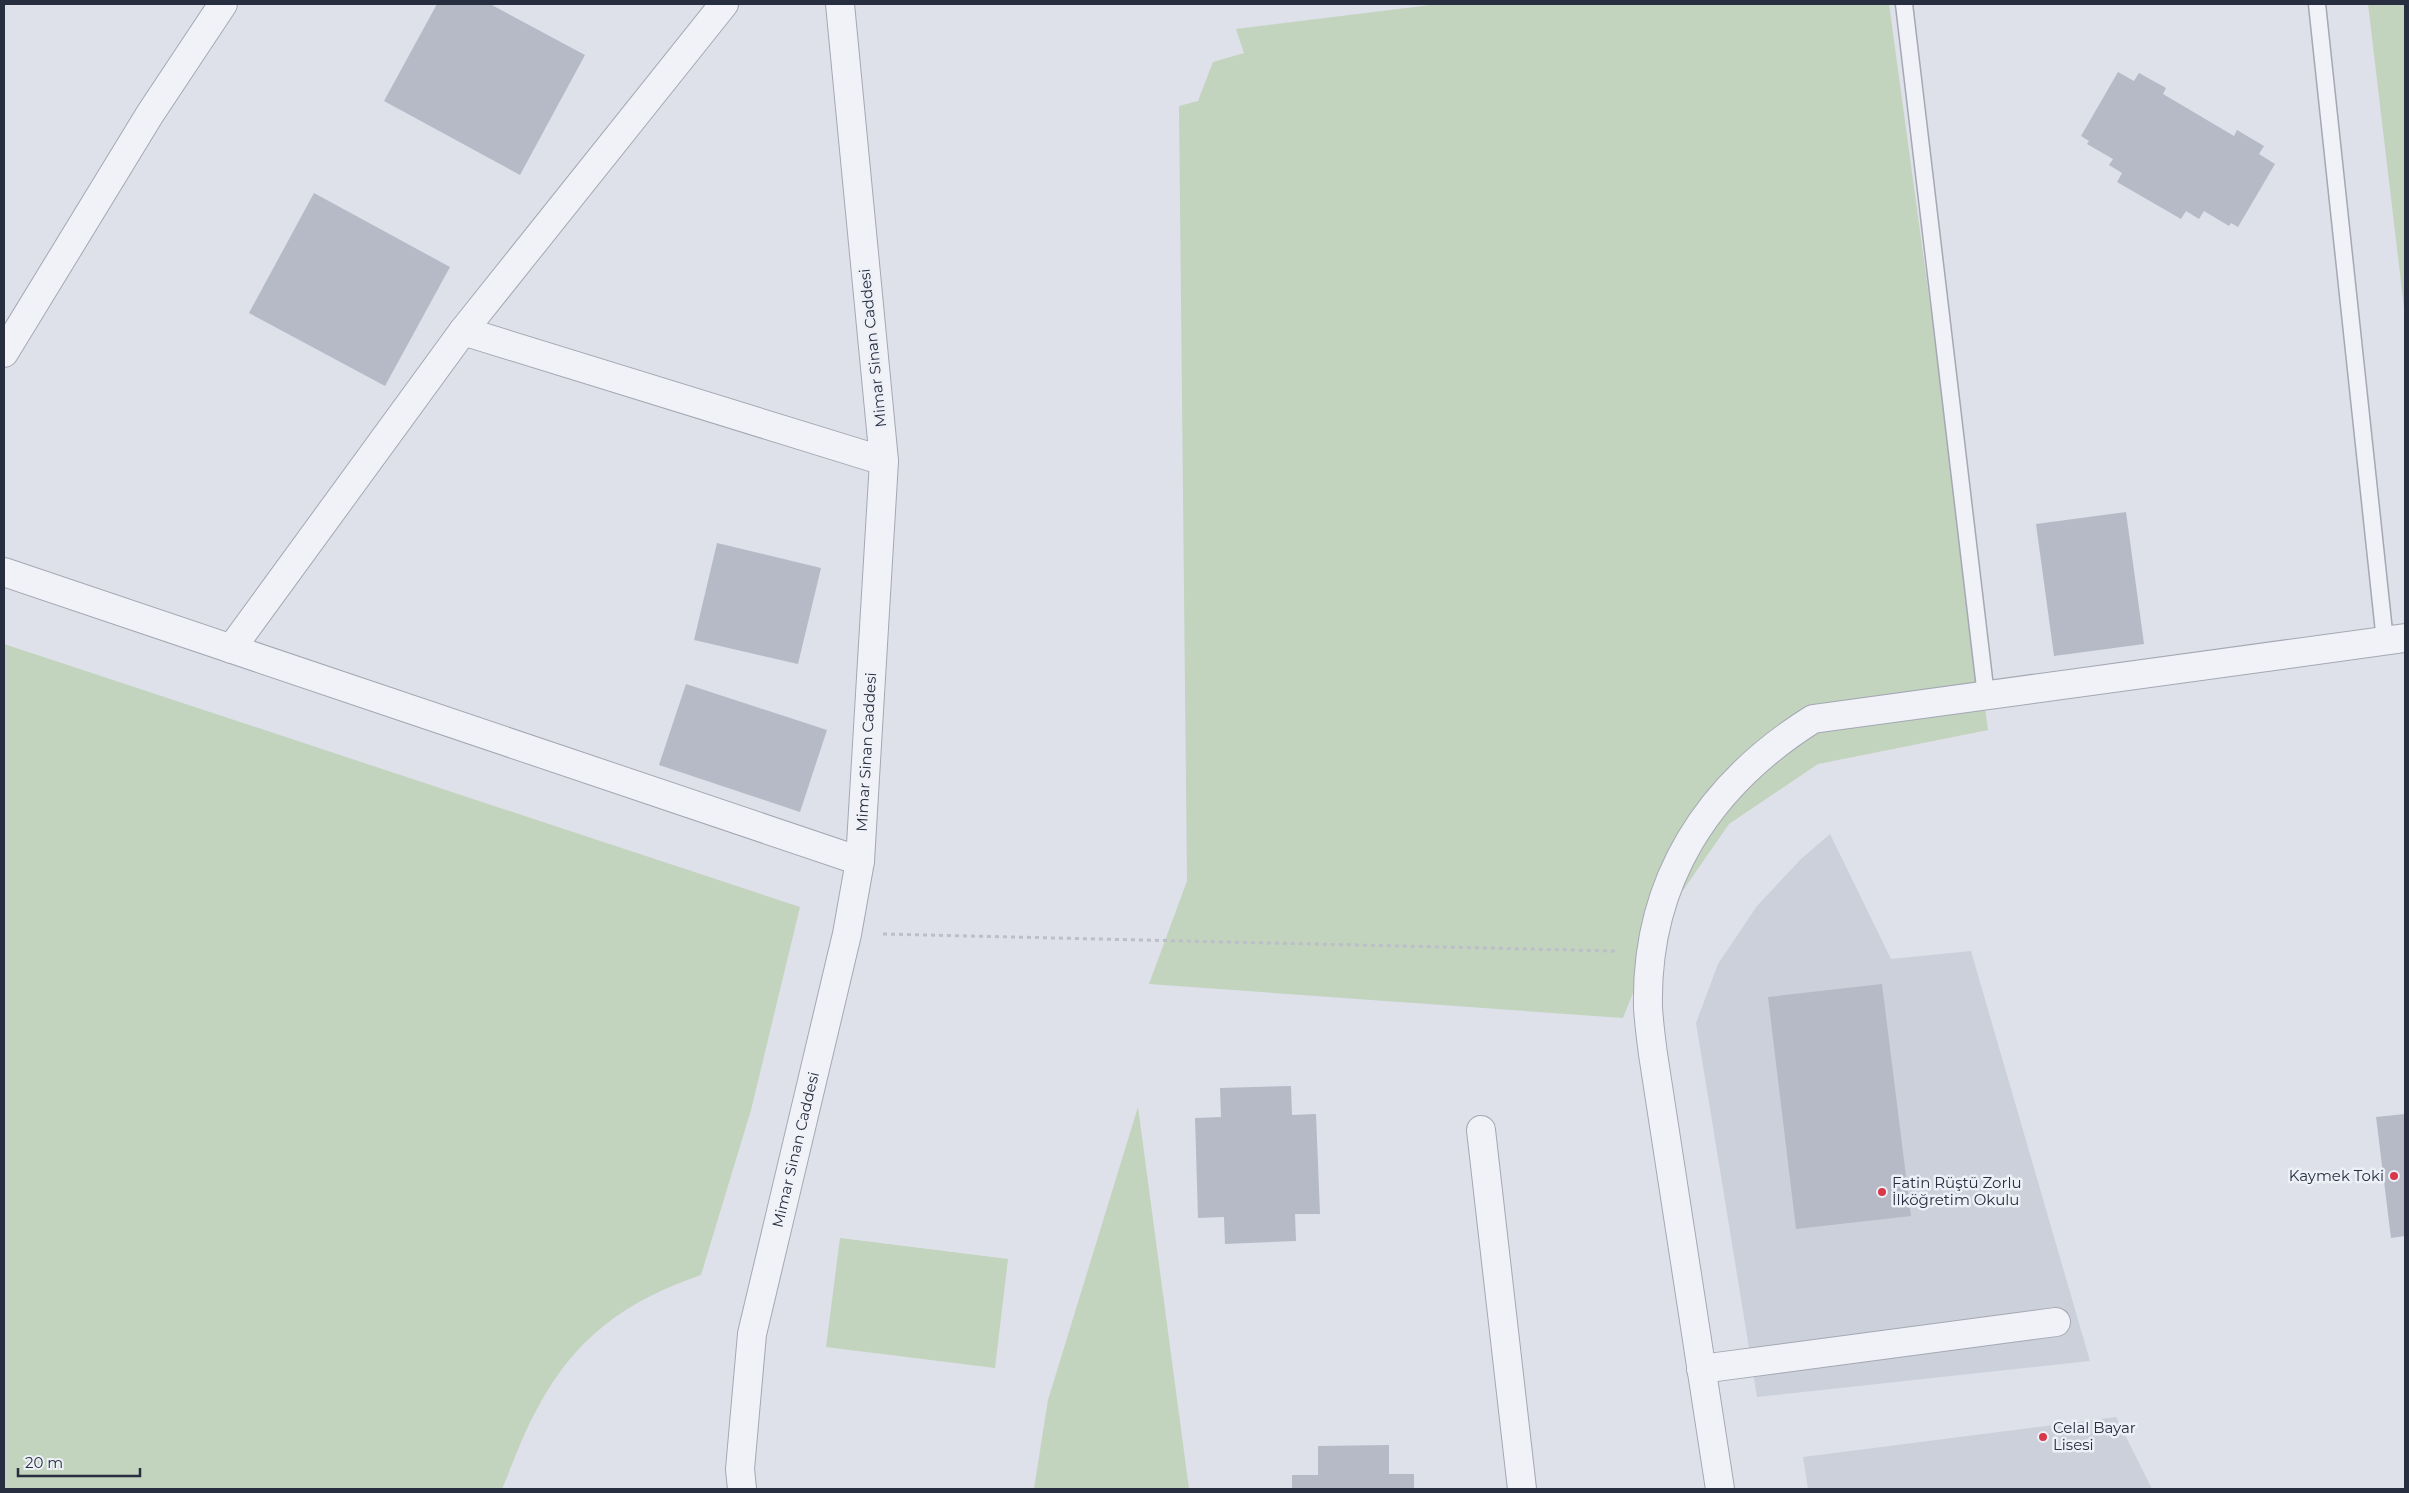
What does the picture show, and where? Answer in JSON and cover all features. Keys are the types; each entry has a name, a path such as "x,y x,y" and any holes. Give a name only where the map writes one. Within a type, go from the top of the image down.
{"street":[{"path":"4,353 150,114 223,4"},
{"path":"231,649 463,331 724,4"},
{"name":"Mimar Sinan Caddesi","path":"742,1489 740,1469 752,1334 847,934 860,861 884,461 840,4"},
{"path":"463,331 884,461"},
{"path":"4,572 860,861"},
{"path":"1720,1489 1653,1054 1648,1009 1652,952 1658,920 1668,888 1688,842 1711,808 1733,782 1758,758 1784,737 1813,719 2395,639"},
{"path":"1481,1130 1522,1489"},
{"path":"1701,1369 2056,1322"}],"lane":[{"path":"1904,4 1986,696"},
{"path":"2317,4 2395,639"}],"path":[{"path":"847,934 1652,952"}],"shaded area":[{"name":"Fatin Rüştü Zorlu İlköğretim Okulu","path":"1830,834 1891,959 1971,951 2090,1361 1757,1397 1696,1023 1718,964 1757,906 1801,859"},
{"name":"Celal Bayar Lisesi","path":"2116,1417 2152,1489 1808,1489 1803,1457"}],"green space":[{"path":"1439,4 1889,4 1988,730 1818,764 1729,824 1661,922 1623,1018 1149,984 1187,881 1179,106 1198,101 1213,62 1244,53 1236,29"},
{"path":"2368,4 2405,4 2405,316"},
{"path":"4,644 800,907 751,1110 701,1275 674,1285 626,1310 605,1325 568,1361 537,1409 502,1489 4,1489"},
{"path":"1138,1107 1189,1489 1034,1489 1048,1400"},
{"path":"840,1238 1008,1259 995,1368 826,1347"}],"building":[{"path":"437,4 490,4 585,55 520,175 384,101"},
{"path":"2118,72 2134,81 2139,73 2166,88 2163,94 2234,136 2237,130 2264,146 2259,154 2275,164 2238,227 2231,223 2229,226 2204,211 2199,219 2186,211 2181,219 2117,182 2122,173 2109,165 2113,159 2087,144 2089,141 2081,136"},
{"path":"314,193 450,267 385,386 249,313"},
{"path":"2126,512 2144,644 2054,656 2036,524"},
{"path":"717,543 821,568 798,664 694,640"},
{"path":"686,684 827,730 800,812 659,765"},
{"path":"1882,984 1911,1216 1796,1229 1768,997"},
{"path":"1291,1086 1292,1115 1316,1114 1320,1214 1295,1214 1296,1241 1225,1244 1224,1217 1198,1218 1195,1118 1221,1117 1220,1088"},
{"name":"Kaymek Toki","path":"2405,1114 2405,1236 2391,1238 2376,1117"},
{"path":"1389,1445 1389,1474 1414,1474 1414,1489 1292,1489 1292,1475 1318,1475 1318,1446"}],"place":[{"name":"Kaymek Toki","path":"2394,1176"},
{"name":"Fatin Rüştü Zorlu İlköğretim Okulu","path":"1882,1192"},
{"name":"Celal Bayar Lisesi","path":"2043,1437"}]}
